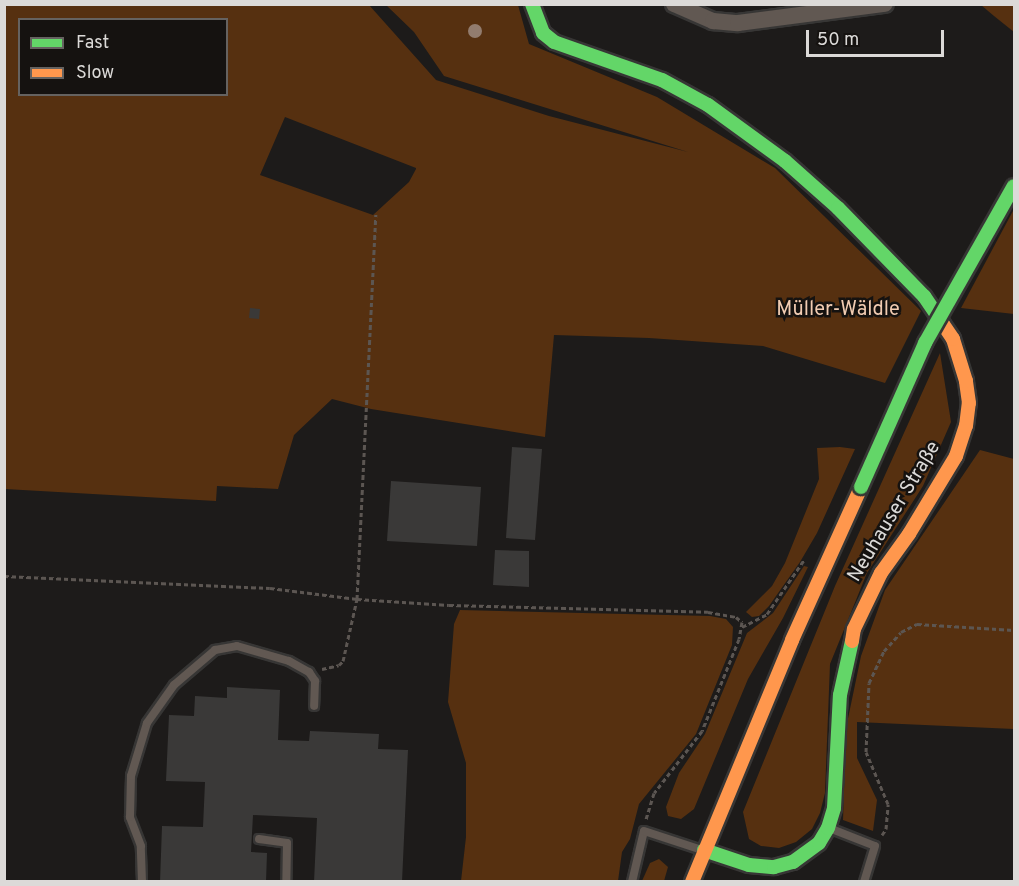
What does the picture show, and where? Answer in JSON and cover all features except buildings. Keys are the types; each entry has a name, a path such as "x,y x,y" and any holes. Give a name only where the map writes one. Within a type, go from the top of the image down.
{"street":[{"name":"Neuhauser Straße","path":"532,4 543,33 554,42 662,80 708,105 785,161 838,207 924,296 953,339 959,355 969,403 966,426 956,456 866,600 846,656 840,695 834,808 828,828 819,843 807,854 793,862 774,867 749,865 704,850"},
{"path":"674,4 713,21 738,23 885,4"},
{"path":"692,882 792,640 925,343 1014,186"}],"lane":[{"path":"142,882 141,846 130,817 131,776 144,730 157,706 174,685 215,650 224,647 242,647 272,656 309,672 315,681 314,706"},
{"path":"828,828 875,846 864,882"},
{"path":"632,882 644,831 704,850"},
{"path":"259,839 287,843 286,882"}],"path":[{"path":"309,672 342,663 357,599 376,214"},
{"path":"742,627 767,614 807,555"},
{"path":"4,576 270,588 357,599 449,605 720,613 739,618 742,627 738,643 702,731 654,793 644,831"},
{"path":"875,846 886,829 888,804 866,752 869,683 884,651 901,632 917,624 1014,630"}],"green space":[{"name":"Müller-Wäldle","path":"5,5 369,5 436,80 549,116 688,152 444,76 414,32 386,5 518,5 529,44 657,97 775,168 921,311 885,383 763,346 649,338 554,335 545,437 371,409 332,399 294,435 278,489 217,486 216,501 5,489","holes":["285,117 416,168 409,182 373,215 260,175"]},
{"path":"981,5 1014,5 1014,32 994,16"},
{"path":"1014,209 1014,314 961,308"},
{"path":"940,353 951,422 923,486 867,573 830,664 825,793 820,813 812,829 796,842 779,848 761,846 749,839 743,812 835,586"},
{"path":"817,448 855,449 817,533 769,606 759,616 752,617 746,612 772,586 785,563 819,479"},
{"path":"980,450 1014,459 1014,729 857,722 857,758 877,800 873,831 843,820 846,728 861,656 885,590"},
{"path":"804,566 808,567 783,618 748,679 694,809 681,819 668,816 666,807 679,773 705,734 747,633 773,613"},
{"path":"460,610 710,616 726,619 733,627 732,645 696,734 639,804 630,839 622,852 618,881 461,881 466,837 466,763 448,702 454,624"},
{"path":"659,859 668,867 664,881 642,881 650,863"}],"traffic: fast":[{"path":"532,4 543,33 554,42 662,80 708,105 785,161 838,208 924,296 943,324"},
{"path":"861,487 925,343 1014,186"},
{"path":"704,850 749,865 774,867 793,862 819,843 828,828 834,808 840,695 852,641"}],"traffic: slow":[{"path":"852,641 854,629 881,573 909,534 956,456 966,426 969,403 966,381 953,339 943,324"},
{"path":"692,882 792,640 861,487"}]}
